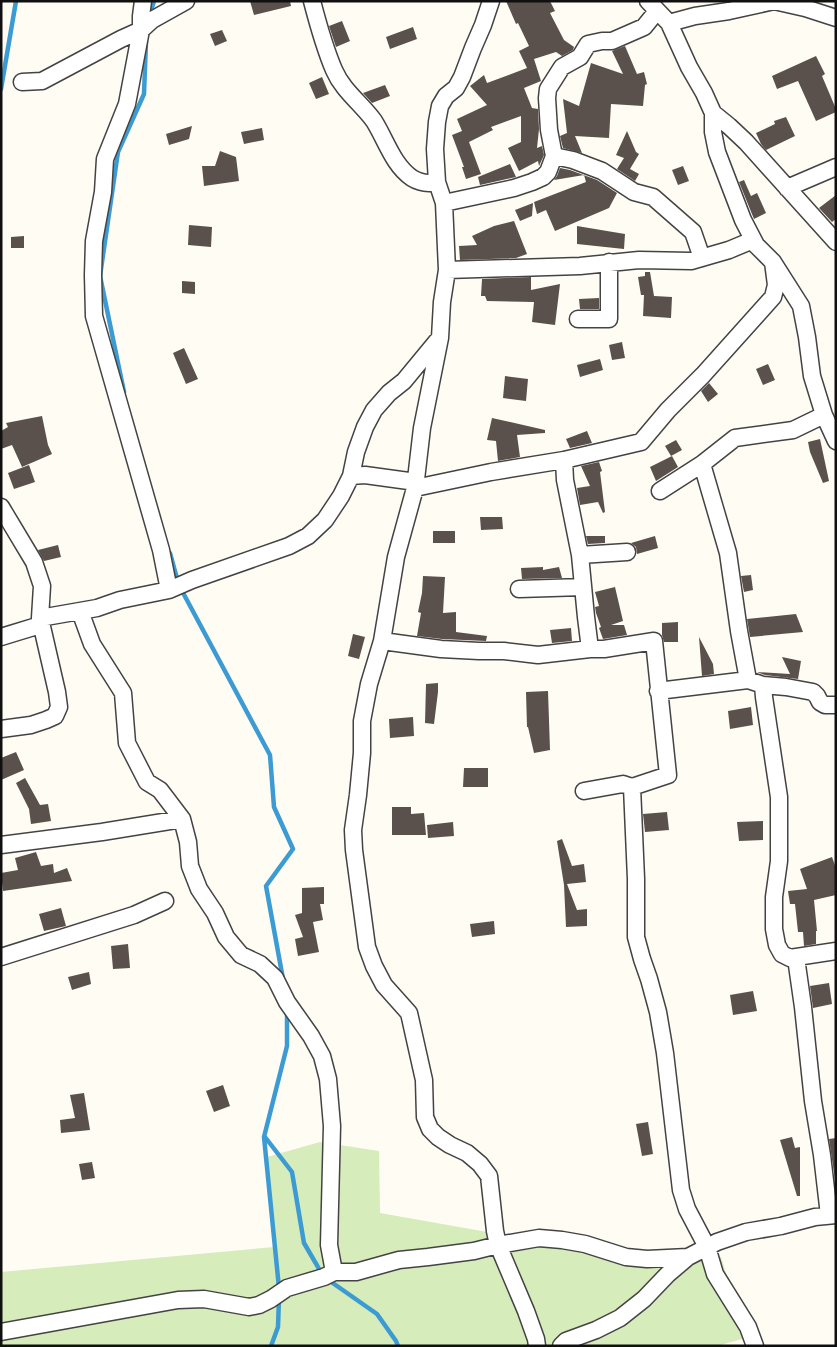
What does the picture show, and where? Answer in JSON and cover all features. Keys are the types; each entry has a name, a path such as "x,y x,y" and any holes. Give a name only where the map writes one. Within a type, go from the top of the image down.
{"street":[{"path":"143,1 141,30 127,104 105,159 103,192 94,240 94,316 161,550 169,590"},
{"path":"22,82 42,82 141,30 152,20 186,1"},
{"path":"312,1 334,70 342,86 361,105 374,122 401,169 413,179 427,184 437,182"},
{"path":"491,1 462,78 440,106 436,122 437,182 444,203 447,270 442,302 440,338 422,428 416,485 396,557 382,641 369,684 362,721 362,753 353,830 367,947 384,985 409,1013 424,1080 425,1116 430,1128 438,1137 467,1153 480,1164 489,1176 498,1245 526,1311 537,1346"},
{"path":"658,12 695,16 774,1 836,18"},
{"path":"444,203 514,188 532,182 548,172 554,156 549,130 547,98 548,89 557,74 562,67 580,57 588,44 612,41 644,27 658,12"},
{"path":"658,12 704,93 713,113 716,152 743,220 753,240 773,262 801,306 812,376 824,415 836,440"},
{"path":"713,113 746,142 836,242"},
{"path":"554,156 573,160 602,171 634,192 653,197 693,232 702,258"},
{"path":"788,188 836,167"},
{"path":"447,270 580,266 639,260 691,261 729,250 753,240"},
{"path":"578,320 609,318 608,262"},
{"path":"351,476 373,476 416,485 564,460 641,442 668,410 703,375 774,297 776,285 773,262"},
{"path":"1,637 80,611 97,608 120,600 169,590 289,546 308,536 325,520 341,496 351,476 356,452 365,427 374,410 404,381 440,338"},
{"path":"660,491 702,464 735,438 792,430 824,415"},
{"path":"564,460 565,480 580,556 590,649"},
{"path":"702,464 728,553 739,631 755,683 764,697 779,797 779,861 774,897 774,929 777,945 782,954 790,958 836,951"},
{"path":"1,507 34,562 42,586 41,624 58,692 59,707 55,716 46,720 31,725 1,729"},
{"path":"580,556 627,552"},
{"path":"519,589 582,587"},
{"path":"80,611 92,644 123,693 127,743 147,782 160,790 182,819 188,842 190,866 199,889 215,913 226,937 241,954 260,964 275,978 287,1002 311,1036 322,1056 328,1079 332,1126 330,1245 334,1272"},
{"path":"382,641 442,649 504,651 538,655 604,649 654,641 668,775 632,787 623,784 584,791"},
{"path":"658,691 755,683 813,692 820,702 825,705 836,705"},
{"path":"632,787 636,879 636,937 658,1012 682,1190 687,1209 707,1247 714,1274 748,1326 755,1346"},
{"path":"1,844 102,832 182,819"},
{"path":"1,957 134,915 165,901"},
{"path":"1,1332 178,1300 204,1299 249,1307 259,1305 271,1299 287,1288 324,1278 334,1272 356,1272 399,1260 474,1251 539,1238 585,1244 626,1257 647,1259 688,1256 717,1242 746,1232 832,1215 813,1101 796,958"},
{"path":"561,1346 620,1318 644,1299 688,1256"}],"green space":[{"path":"320,1142 379,1151 380,1213 630,1257 721,1257 746,1338 717,1346 1,1346 1,1272 274,1247 267,1157"}],"building":[{"path":"250,1 290,1 291,6 254,15"},
{"path":"506,1 550,1 555,11 550,13 564,40 574,47 573,50 562,56 556,52 534,59 541,81 524,88 532,108 538,109 539,129 537,148 542,146 544,155 539,166 538,161 519,171 508,148 521,142 521,116 491,127 493,130 469,142 481,174 466,179 462,167 464,167 452,135 462,131 457,119 487,105 470,86 484,75 487,83 527,68 519,51 529,46 518,23 516,24"},
{"path":"342,21 350,41 336,47 329,26"},
{"path":"413,27 417,39 390,49 386,37"},
{"path":"222,30 227,41 215,46 210,34"},
{"path":"625,46 637,74 644,72 647,84 645,85 643,106 611,104 609,138 575,136 582,153 563,148 560,136 567,133 563,99 579,106 591,63 623,74 612,51"},
{"path":"816,56 825,74 822,76 836,112 816,121 798,81 777,89 772,76"},
{"path":"322,77 329,94 316,99 309,83"},
{"path":"385,85 390,96 372,103 363,93"},
{"path":"786,117 795,136 766,150 756,133 775,124 774,121"},
{"path":"192,126 189,139 169,145 166,134"},
{"path":"262,128 264,140 244,144 241,132"},
{"path":"627,131 636,152 639,154 630,169 639,174 635,181 617,169 624,158 616,155"},
{"path":"220,151 236,157 239,181 204,186 202,166 215,166"},
{"path":"510,164 516,177 480,185 478,177"},
{"path":"683,166 689,181 678,185 672,170"},
{"path":"560,168 570,170 584,175 554,180"},
{"path":"584,175 597,180 617,193 609,208 555,231 546,210 537,214 534,202 586,182"},
{"path":"744,180 751,196 757,193 766,213 754,219 739,182"},
{"path":"836,195 836,219 832,222 819,208"},
{"path":"533,203 532,216 520,221 515,210"},
{"path":"514,221 527,254 516,258 460,260 459,246 477,245 472,236 494,226"},
{"path":"189,225 212,227 211,247 188,245"},
{"path":"577,226 625,234 624,249 577,244"},
{"path":"24,236 24,248 11,248 11,237"},
{"path":"645,272 650,272 654,296 672,297 671,318 643,316 644,295 641,295 638,277 645,276"},
{"path":"531,277 531,290 560,284 555,325 532,322 534,302 487,301 485,296 481,296 482,279"},
{"path":"182,281 195,282 195,294 182,293"},
{"path":"599,298 599,309 580,309 579,299"},
{"path":"622,342 625,358 612,360 609,345"},
{"path":"184,348 198,379 186,384 173,353"},
{"path":"600,359 603,370 580,377 577,365"},
{"path":"768,364 775,380 763,385 756,369"},
{"path":"505,376 528,379 526,401 503,398"},
{"path":"709,383 718,394 708,402 701,391"},
{"path":"42,416 48,445 52,454 22,467 12,445 1,449 1,431 8,427 6,423"},
{"path":"492,418 545,430 545,433 517,435 520,457 498,461 496,441 487,440"},
{"path":"587,431 592,443 570,448 566,439"},
{"path":"820,439 829,481 823,483 810,452 808,442"},
{"path":"676,440 682,450 671,456 665,446"},
{"path":"672,456 678,467 656,481 650,467"},
{"path":"599,462 602,471 600,472 605,512 603,513 598,502 580,505 577,488 590,486 581,466"},
{"path":"29,465 35,482 14,489 8,473"},
{"path":"480,517 502,517 503,529 481,530"},
{"path":"433,531 455,531 455,543 433,543"},
{"path":"586,536 605,536 605,543 588,544"},
{"path":"655,536 658,548 637,554 636,547 631,543"},
{"path":"58,545 61,557 44,561 38,550"},
{"path":"543,567 543,570 559,567 562,578 522,579 521,568"},
{"path":"751,575 753,590 744,592 741,576"},
{"path":"423,576 445,577 443,613 456,612 456,632 487,636 486,641 417,636 421,613 418,612"},
{"path":"615,587 623,621 611,625 624,625 627,635 603,639 596,613 595,607 599,606 595,592"},
{"path":"796,614 803,632 750,637 747,619"},
{"path":"678,622 678,642 664,642 662,623"},
{"path":"571,628 572,641 552,643 550,630"},
{"path":"353,634 365,637 359,659 348,656"},
{"path":"699,637 713,664 714,674 702,676"},
{"path":"782,657 801,661 798,679 765,675 757,672 790,674"},
{"path":"438,683 434,724 425,723 426,684"},
{"path":"548,691 550,750 534,753 527,727 526,692"},
{"path":"751,707 753,725 730,729 728,711"},
{"path":"413,717 414,736 390,738 389,719"},
{"path":"16,752 24,770 1,780 1,758"},
{"path":"464,768 488,768 488,787 463,787"},
{"path":"25,778 40,805 48,804 51,821 31,824 29,809 16,783"},
{"path":"392,807 411,807 411,814 424,813 426,835 392,835"},
{"path":"667,812 669,830 645,832 643,814"},
{"path":"763,821 763,840 739,841 737,822"},
{"path":"453,822 454,836 428,838 427,825"},
{"path":"562,839 572,866 584,864 586,882 567,884 577,910 587,909 587,926 566,927 564,885 557,841"},
{"path":"36,852 41,866 53,864 54,873 67,868 72,881 3,891 1,873 18,870 15,858"},
{"path":"832,857 836,868 836,895 814,900 817,931 816,944 804,946 803,932 798,932 795,904 790,904 788,891 807,889 800,869"},
{"path":"324,887 324,904 320,904 323,920 313,922 319,952 298,956 295,939 303,937 295,915 302,913 302,888"},
{"path":"61,908 66,926 44,931 39,914"},
{"path":"494,921 495,934 472,937 470,924"},
{"path":"128,944 130,968 113,969 111,946"},
{"path":"89,972 91,984 72,990 68,977"},
{"path":"829,983 832,1004 813,1008 810,986"},
{"path":"753,991 757,1011 733,1015 730,995"},
{"path":"223,1085 230,1106 214,1112 206,1091"},
{"path":"84,1093 90,1130 61,1133 60,1120 75,1118 70,1095"},
{"path":"648,1122 653,1154 642,1156 636,1124"},
{"path":"792,1137 795,1148 800,1147 800,1196 797,1196 780,1140"},
{"path":"836,1138 836,1186 829,1139"},
{"path":"92,1162 95,1178 82,1180 79,1164"}],"waterway":[{"path":"1,89 16,1"},
{"path":"149,17 154,1"},
{"path":"124,392 100,276 118,152 144,94 146,42"},
{"path":"170,553 178,582"},
{"path":"181,589 270,755 274,807 293,849 266,886 283,979"},
{"path":"279,1288 264,1137 287,1046 287,1012"},
{"path":"265,1137 292,1172 304,1243 322,1274"},
{"path":"327,1279 377,1314 398,1346"},
{"path":"271,1346 278,1327 279,1298"}]}
